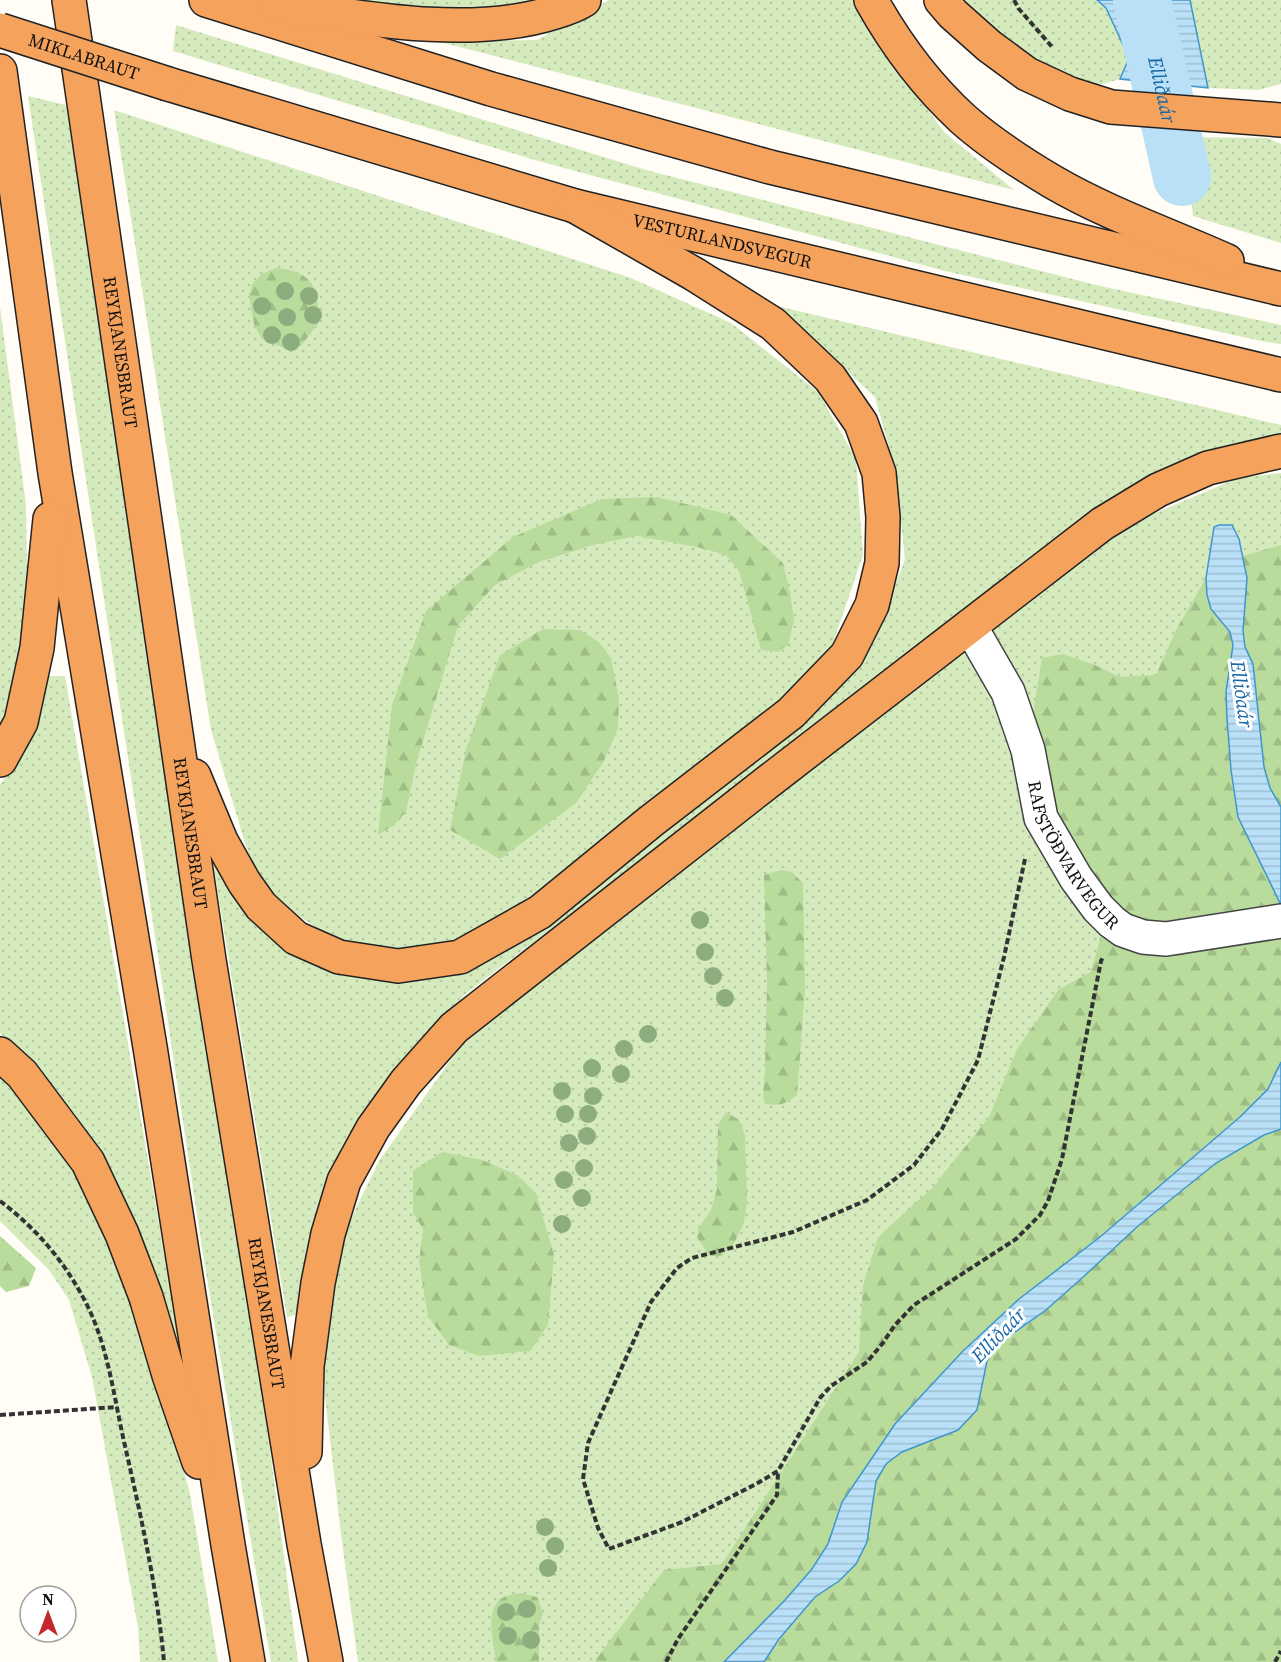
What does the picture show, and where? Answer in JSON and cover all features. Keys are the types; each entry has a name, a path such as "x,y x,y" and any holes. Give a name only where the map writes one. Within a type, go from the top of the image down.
{"highway":[{"name":"REYKJANESBRAUT","path":"69,0 209,960 304,1544 326,1662"},
{"path":"207,0 491,89 759,164 1281,289"},
{"path":"247,0 409,24 478,25 534,19 577,5 584,0"},
{"path":"871,0 885,25 922,76 963,119 1011,156 1054,183 1112,212 1281,285"},
{"path":"941,0 953,14 989,46 1027,74 1070,94 1112,107 1281,120"},
{"name":"MIKLABRAUT","path":"0,30 168,84"},
{"path":"0,71 55,473 152,1059 248,1662"},
{"name":"VESTURLANDSVEGUR","path":"168,84 575,206 1281,375"},
{"path":"175,730 221,841 244,882 261,906 296,938 339,957 398,966 460,957 540,912 641,829 791,713 847,655 872,605 882,563 883,517 879,473 861,423 830,378 773,324 694,274 575,206"},
{"path":"304,1544 307,1366 318,1283 328,1234 344,1181 373,1128 406,1082 454,1028 1102,524 1158,490 1208,468 1281,451"},
{"path":"0,760 21,722 37,648 55,473"},
{"path":"0,1054 22,1074 88,1162 122,1234 146,1297 169,1375 228,1545"}],"lane":[{"name":"RAFSTÖÐVARVEGUR","path":"969,626 1008,692 1028,750 1041,818 1076,878 1098,908 1112,922 1123,930 1166,939 1281,921"}],"path":[{"path":"778,1471 682,1522 609,1549 598,1528 583,1479 588,1443 592,1432 651,1302 677,1268 692,1258 794,1232 867,1200 914,1165 942,1129 978,1060 1004,957 1028,846 1041,818"},
{"path":"666,1662 678,1639 777,1495 778,1471 820,1398 831,1386 867,1362 895,1325 914,1305 1016,1239 1040,1215 1048,1201 1062,1159 1101,961 1123,930"},
{"path":"0,1201 45,1242 68,1271 86,1302 100,1336 110,1370 138,1501 160,1616 164,1662"},
{"path":"0,1415 117,1407"},
{"path":"1275,1662 1281,1651"}],"green space":[{"path":"365,0 538,0 489,13 399,9"},
{"path":"609,0 860,0 875,38 944,132 1014,190 440,42 537,40"},
{"path":"955,0 1097,0 1106,8 1129,58 1120,79 1088,88 1038,69"},
{"path":"1190,0 1281,0 1281,84 1259,90 1208,88"},
{"path":"176,25 646,170 1096,285 1281,325 1281,344 945,271 535,160 173,51"},
{"path":"28,96 66,105 243,1246 298,1662 271,1662 203,1254"},
{"path":"114,110 631,278 731,323 818,392 856,459 863,555 830,652 781,703 492,928 429,952 346,945 298,916 262,883 246,846 211,730"},
{"path":"1184,137 1268,138 1281,144 1281,243 1193,216"},
{"path":"275,268 287,269 303,276 315,289 319,322 301,346 284,348 261,338 254,324 249,296 252,284 262,274"},
{"path":"777,306 1281,425 1281,439 971,610 464,995 380,1088 332,1173 298,1314 287,1317 210,844 243,908 300,958 362,972 465,972 832,696 872,642 905,560 896,473 875,397"},
{"path":"0,307 26,505 28,630 15,700 0,733"},
{"path":"1281,473 1281,1662 358,1662 325,1396 325,1281 379,1161 460,1047 553,969 923,681 1130,524 1238,478"},
{"path":"657,497 731,515 783,563 794,620 788,645 778,652 761,650 739,571 726,555 637,536 593,545 539,562 495,585 458,626 416,764 406,812 394,825 378,835 392,705 426,611 513,537 602,499"},
{"path":"1281,545 1281,807 1270,788 1264,767 1253,664 1245,647 1243,556"},
{"path":"1206,578 1211,609 1230,632 1233,645 1230,667 1271,884 1281,905 1281,1062 1268,1089 1240,1117 1100,1237 1019,1299 963,1351 895,1424 842,1502 828,1544 812,1569 724,1662 595,1662 664,1570 722,1564 859,1352 863,1286 878,1237 933,1187 989,1117 1017,1049 1059,989 1091,972 1102,932 1024,768 1042,658 1063,654 1120,677 1156,675 1177,628"},
{"path":"543,629 580,630 600,643 611,658 619,699 618,729 604,761 576,803 500,859 450,830 466,749 500,655"},
{"path":"47,676 65,676 179,1341 167,1328 104,1162 75,1114 35,1066 0,1033 0,785 27,747"},
{"path":"781,870 792,872 803,883 805,989 797,1095 783,1104 770,1105 765,1104 763,1095 767,983 764,875"},
{"path":"0,1075 47,1125 102,1217 144,1323 190,1494 218,1662 140,1662 138,1627 92,1377 69,1300 49,1270 0,1221"},
{"path":"726,1112 739,1120 745,1135 747,1202 744,1223 732,1247 721,1256 709,1256 697,1237 698,1229 711,1210 717,1189 718,1125"},
{"path":"1281,1129 1281,1662 764,1662 779,1639 815,1597 838,1581 856,1564 867,1542 876,1481 886,1464 902,1452 921,1445 977,1410 987,1361 998,1344 1046,1310 1138,1226 1216,1163 1264,1135"},
{"path":"442,1152 482,1160 517,1175 536,1193 554,1255 548,1325 530,1351 479,1356 449,1345 428,1316 419,1262 423,1229 413,1213 413,1171"},
{"path":"0,1236 36,1268 29,1286 6,1292 0,1286"},
{"path":"521,1593 537,1597 543,1613 539,1625 539,1662 496,1662 492,1628 493,1611 496,1603 502,1598"}],"water":[{"path":"1097,0 1190,0 1208,88 1120,79 1129,58 1106,8"},
{"path":"1232,525 1239,539 1247,578 1243,631 1245,647 1253,664 1264,767 1270,788 1281,807 1281,905 1238,817 1231,770 1226,692 1233,645 1230,632 1211,609 1207,595 1206,578 1214,527"},
{"path":"1281,1062 1281,1129 1264,1135 1216,1163 1138,1226 1046,1310 998,1344 987,1361 977,1410 958,1430 902,1452 886,1464 876,1481 867,1542 856,1564 839,1581 815,1597 779,1639 764,1662 724,1662 812,1569 828,1544 842,1502 895,1424 963,1351 1019,1299 1100,1237 1240,1117 1268,1089"}],"waterway":[{"name":"Elliðaár","path":"1142,0 1182,177"}]}
